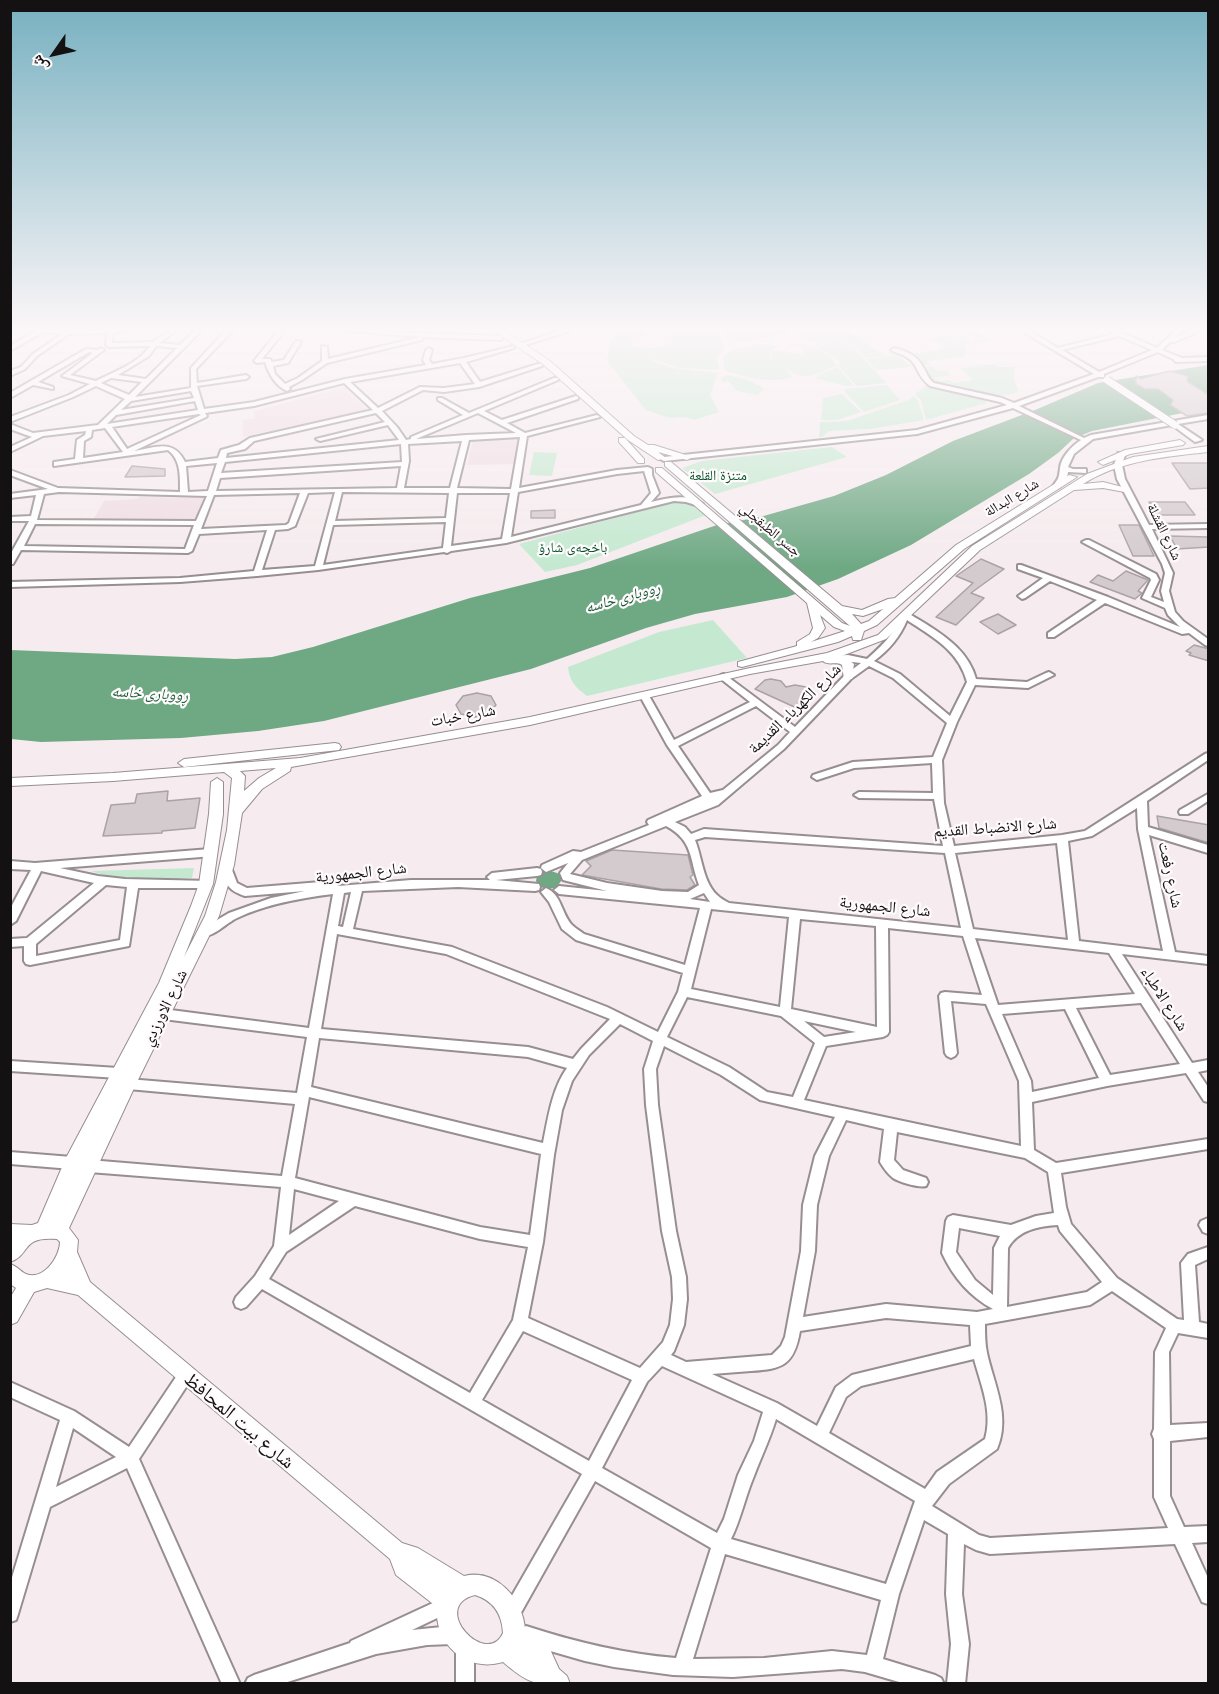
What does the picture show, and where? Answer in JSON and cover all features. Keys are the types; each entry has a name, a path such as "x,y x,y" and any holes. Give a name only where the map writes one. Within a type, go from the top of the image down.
{"main road":[{"name":"جسر الطبقجلي","path":"588,409 649,467 699,504 838,625 858,628"},
{"name":"جسر الطبقجلي","path":"599,409 638,443 664,460 836,605 858,628"},
{"path":"638,443 687,457"},
{"name":"شارع البدالة","path":"1119,460 1152,456 1200,443"},
{"name":"شارع البدالة","path":"750,671 840,647 857,638 858,628 879,619 960,547 1101,467 1157,445 1200,443 1209,449"},
{"path":"649,467 650,458 664,460"},
{"path":"649,467 664,460"},
{"name":"شارع البدالة","path":"905,615 976,548 1060,490 1083,471 1101,467"},
{"path":"1060,490 1097,484 1127,491"},
{"path":"836,605 848,611 863,613 910,591"},
{"path":"776,656 811,639 818,631 819,625 808,599"},
{"name":"شارع خبات","path":"10,774 228,767 300,762 530,721 750,671 816,660 874,641 905,615"},
{"path":"858,628 891,628"},
{"name":"شارع خبات","path":"228,767 510,717 630,691 776,656 858,628"},
{"path":"816,660 846,662 849,667 848,677"},
{"path":"236,814 248,795 263,781 300,762"},
{"path":"10,782 112,777 144,780 201,777 228,767"},
{"name":"شارع الاورزدي","path":"45,1231 72,1163 163,1014 212,916 227,870 236,814 228,767"},
{"name":"شارع الاورزدي","path":"45,1231 89,1166 123,1078 206,884 211,847 228,767"},
{"path":"211,847 231,838"},
{"path":"10,1232 45,1231"},
{"path":"10,1254 21,1240 45,1231"},
{"name":"شارع بيت المحافظ","path":"45,1231 69,1240 69,1254 83,1288 397,1552 404,1567 453,1598"},
{"path":"10,1316 38,1281 61,1268 69,1254"},
{"name":"شارع بيت المحافظ","path":"10,1272 17,1280 83,1288"},
{"path":"511,1631 495,1654 486,1656 459,1642 446,1618 453,1598 475,1584 487,1587 502,1597 511,1631 531,1671 555,1680"}],"street":[{"path":"10,420 38,409"},
{"path":"104,427 120,409"},
{"path":"115,413 138,409"},
{"path":"201,409 202,413"},
{"path":"10,450 38,435 223,409"},
{"path":"19,548 188,551 211,494 224,452 242,447 252,439 381,409"},
{"path":"458,409 468,415"},
{"path":"404,442 484,409"},
{"path":"504,423 544,409"},
{"path":"664,460 917,432 1000,409"},
{"path":"1023,409 1081,438"},
{"path":"1151,409 1200,443"},
{"path":"126,452 215,411"},
{"path":"377,411 404,442 405,464 400,491"},
{"path":"479,411 524,435"},
{"path":"183,464 404,442 524,435 597,417"},
{"path":"1060,490 1064,476 1063,467 1077,446 1096,436 1209,417"},
{"path":"320,439 389,423"},
{"path":"10,426 38,435"},
{"path":"309,426 320,439 322,451"},
{"path":"104,427 126,452"},
{"path":"79,460 81,440 89,436 89,428"},
{"path":"506,541 524,435"},
{"path":"447,551 453,491 466,437"},
{"path":"57,464 126,452 169,448 174,450 183,464 184,494"},
{"name":"شارع القشلة","path":"1119,460 1127,491 1169,573 1165,591 1167,606"},
{"path":"216,476 405,464"},
{"path":"10,496 58,490 184,494 339,490 513,491 649,467 657,476 651,480 655,493 651,501 641,508"},
{"path":"1063,467 1072,471 1083,471"},
{"path":"10,472 58,490"},
{"path":"318,568 339,490"},
{"path":"197,532 285,528 292,524 305,491"},
{"path":"10,562 33,520 41,492"},
{"path":"10,585 118,583 318,568 506,541 679,499 699,504"},
{"path":"10,519 200,523"},
{"path":"329,523 450,520"},
{"path":"1147,527 1209,526"},
{"path":"257,574 272,528"},
{"path":"1086,542 1153,576 1155,580 1146,598 1167,606 1180,623 1209,643"},
{"path":"1021,567 1200,637"},
{"path":"1022,596 1049,578"},
{"path":"1051,635 1105,599"},
{"path":"905,615 956,651 966,663 972,682 952,722 937,760 938,796 968,933 992,1005 1025,1081 1028,1153"},
{"name":"شارع الكهرباء القديمة","path":"566,875 578,857 694,813 714,803 765,761 848,677 870,661 898,632 905,615"},
{"path":"816,660 842,657 870,661 886,668 952,722"},
{"path":"972,682 1028,685 1049,675"},
{"path":"724,677 795,732"},
{"path":"645,696 672,745 708,797"},
{"path":"672,745 755,703"},
{"name":"شارع الانضباط القديم","path":"690,838 704,833 949,850 1062,839 1088,834 1098,829 1209,756"},
{"path":"817,777 854,765 937,760"},
{"path":"1192,767 1209,767"},
{"name":"شارع الكهرباء القديمة","path":"541,870 708,797 724,793"},
{"path":"859,795 938,796"},
{"path":"1184,812 1209,797"},
{"name":"شارع رفعت","path":"1142,799 1143,829 1170,956"},
{"path":"694,813 690,819 692,826 704,833"},
{"path":"668,823 679,827 690,838 704,887 715,901 735,909"},
{"path":"1143,829 1209,849"},
{"path":"1062,839 1074,946"},
{"path":"10,865 38,866 211,847"},
{"path":"38,866 103,881 133,884 206,884"},
{"path":"10,921 38,866"},
{"path":"690,971 580,937 566,926 554,900 532,879 541,870 556,868 586,884 682,896 692,895 704,887"},
{"name":"شارع الجمهورية","path":"227,870 232,885 239,890 250,892 403,879 504,877 541,870"},
{"path":"540,889 559,890 566,884 566,875"},
{"path":"10,943 30,942 103,881"},
{"path":"30,942 30,962 125,943 133,884"},
{"name":"شارع الجمهورية","path":"200,937 222,920 259,904 339,890 436,884 540,889"},
{"path":"347,932 357,888"},
{"path":"281,1248 288,1182 339,890"},
{"name":"شارع الجمهورية","path":"559,890 1209,960"},
{"path":"706,906 684,992 660,1039 650,1069 649,1081 669,1231 679,1277 680,1299 677,1325 669,1347 642,1377 511,1631 568,1650 613,1660 652,1665 765,1667 842,1660 935,1683"},
{"path":"785,1014 795,915"},
{"path":"882,923 883,1032"},
{"path":"332,929 448,950 619,1018 725,1071 764,1096 1028,1153 1054,1169 1209,1144"},
{"name":"شارع الاطباء","path":"1113,950 1209,1097"},
{"path":"684,992 883,1032"},
{"path":"951,1053 945,996 992,1005 1144,999"},
{"path":"1068,1003 1107,1081"},
{"path":"163,1014 314,1033 528,1052 576,1065"},
{"path":"785,1014 822,1042 883,1032"},
{"path":"472,1403 520,1322 536,1242 548,1150 566,1079 585,1052 619,1018"},
{"path":"796,1104 822,1042"},
{"path":"1027,1098 1107,1081 1209,1065"},
{"path":"10,1066 303,1095 548,1150"},
{"path":"684,1368 774,1362 786,1355 790,1349 808,1251 810,1205 822,1156 843,1114"},
{"path":"891,1125 887,1162 898,1174 921,1182"},
{"path":"10,1158 72,1163"},
{"path":"89,1166 288,1182 480,1233 536,1242"},
{"path":"1054,1169 1065,1227 1112,1283 1174,1325 1209,1331"},
{"path":"241,1302 261,1281 281,1248 354,1199"},
{"path":"1000,1310 1001,1248 1005,1238 1038,1221 1063,1219"},
{"path":"1000,1310 984,1300 968,1282 949,1253 953,1221 1014,1232"},
{"path":"1192,1329 1188,1263 1192,1258 1209,1253"},
{"path":"261,1281 720,1544 891,1594"},
{"path":"794,1325 886,1311 977,1319 1000,1310 1090,1298 1112,1283"},
{"path":"873,1666 891,1594 924,1503 943,1478 992,1444 995,1436 996,1414 979,1351 977,1319"},
{"path":"520,1322 642,1377"},
{"path":"1174,1325 1162,1352 1160,1434 1162,1497 1209,1596"},
{"path":"821,1434 841,1392 857,1380 979,1351"},
{"path":"659,1357 772,1408 821,1434 924,1503 956,1530 976,1542 990,1546 1209,1534"},
{"path":"44,1502 131,1458 185,1376"},
{"path":"10,1389 69,1416 131,1458 231,1683"},
{"path":"682,1666 720,1544 731,1522 772,1408"},
{"path":"10,1614 69,1416"},
{"path":"1160,1434 1209,1430"},
{"path":"956,1530 954,1594 960,1644 956,1683"},
{"path":"352,1650 453,1598"},
{"path":"254,1683 352,1650 437,1635 459,1642 465,1683"}],"shaded area":[{"path":"261,409 368,410 243,437 242,420 254,418 254,411"},
{"path":"515,436 521,440 516,464 467,465 473,438"},
{"path":"139,497 206,498 197,520 93,520 104,501"}],"green space":[{"path":"717,409 719,412 694,420 686,417 670,418 646,410"},
{"path":"822,409 858,409 861,412 837,420 821,420"},
{"path":"882,409 921,409 924,420 870,429 829,431 819,437 820,422 847,421"},
{"path":"923,409 965,409 926,420"},
{"name":"متنزة القلعة","path":"832,447 847,457 715,494 682,468 702,461"},
{"path":"534,452 557,453 552,476 529,475"},
{"name":"باخچەی شارۆ","path":"673,502 689,503 706,515 577,565 545,572 519,544"},
{"path":"713,620 747,658 587,696 576,687 570,677 568,667 659,632"},
{"path":"194,868 192,878 154,880 128,879 91,871"}],"water":[{"name":"ڕووباری خاسە","path":"1203,409 1092,431 1073,439 1029,474 911,545 838,579 787,597 695,614 646,628 531,669 324,721 258,731 181,738 41,742 11,739 11,650 235,659 272,657 313,647 470,598 590,568 717,525 760,517 834,496 886,475 953,441 1035,410"},
{"path":"548,870 560,874 563,878 557,887 551,889 540,886 536,881 537,876"}],"building":[{"path":"1176,409 1209,409 1209,413 1187,416"},
{"path":"1172,463 1209,463 1209,488 1190,489"},
{"path":"132,466 165,469 165,476 125,477"},
{"path":"1149,502 1185,502 1195,515 1157,515"},
{"path":"555,510 555,518 531,518 531,511"},
{"path":"1119,525 1139,525 1154,556 1133,556"},
{"path":"1170,536 1209,537 1209,547 1177,549"},
{"path":"981,559 1004,569 971,593 984,598 956,625 936,617 973,583 956,576"},
{"path":"1126,571 1148,580 1138,591 1142,593 1135,599 1090,582 1098,575 1113,581"},
{"path":"998,614 1016,625 998,634 980,622"},
{"path":"1194,645 1209,649 1209,661 1189,655 1191,653 1186,651"},
{"path":"765,680 781,681 786,687 795,685 806,687 812,692 813,698 801,710 755,689"},
{"path":"477,693 491,696 496,705 489,713 475,717 461,714 456,705 463,696"},
{"path":"168,791 167,801 200,798 195,828 162,831 162,833 103,836 111,805 135,803 137,794"},
{"path":"1157,816 1209,825 1209,843 1159,828"},
{"path":"612,850 688,855 693,875 690,877 695,885 687,890 661,889 582,875 591,866 586,861"}]}
